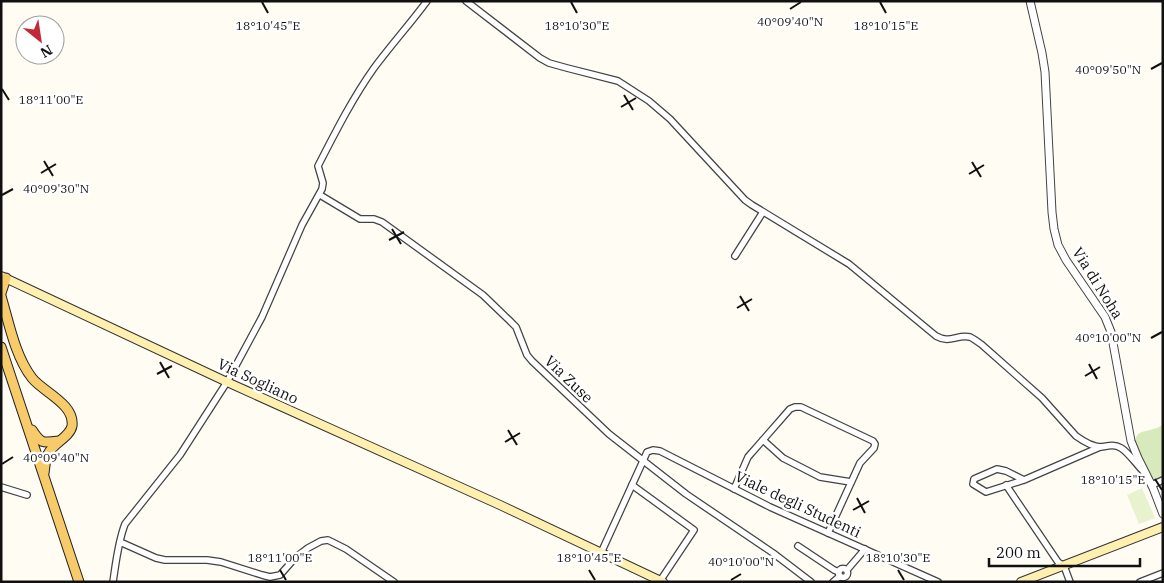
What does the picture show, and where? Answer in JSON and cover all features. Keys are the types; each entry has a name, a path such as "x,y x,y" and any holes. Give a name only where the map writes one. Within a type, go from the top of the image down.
{"main road":[{"name":"Via Sogliano","path":"4,277 227,382 500,505 662,581"},
{"path":"4,277 1,295 15,344 26,369 33,380 63,403 71,414 72,426 68,435 58,441 48,453 43,476"},
{"path":"1,347 79,582"},
{"path":"26,422 38,438 45,443 58,441"},
{"path":"1022,582 1163,528"}],"street":[{"path":"113,582 125,524 180,455 227,382 262,317 302,225 320,195 323,183 318,166 342,120 374,68 427,1"},
{"path":"466,1 540,58 567,68 618,81 649,101 670,119 745,200 849,264 936,336 946,340 968,337 981,344 1042,398 1076,436 1092,445 1100,447"},
{"name":"Via di Noha","path":"1030,1 1045,72 1054,229 1058,244 1066,260 1105,317 1111,332 1131,441 1152,485 1163,514"},
{"name":"Via Zuse","path":"320,195 360,219 374,219 382,222 483,295 516,327 532,361 603,429 686,494 773,553 811,582"},
{"path":"735,256 764,212"},
{"path":"734,489 748,457 790,409 800,407 875,444 874,448 860,463 828,533"},
{"path":"763,440 783,458 820,477 851,482"},
{"path":"1024,480 1006,471 997,469 974,479 973,484 986,492 1024,480 1100,447 1111,445 1121,448 1146,474"},
{"name":"Viale degli Studenti","path":"643,461 647,452 653,450 660,451 770,507 938,582"},
{"path":"601,553 643,461"},
{"path":"1152,485 1163,480"},
{"path":"632,485 694,530 662,581"},
{"path":"1006,486 1058,562 1064,566 1070,582"},
{"path":"1,487 27,495"},
{"path":"120,542 156,558 221,562 270,577 280,575 295,558 308,548 321,541 328,540 346,549 394,582"},
{"path":"798,546 839,574"},
{"path":"833,582 841,569 847,570 865,549"},
{"path":"1140,582 1163,573"}],"green space":[{"path":"1163,425 1163,476 1152,481 1135,442 1140,433"},
{"path":"1142,488 1155,518 1139,524 1127,495"}]}
